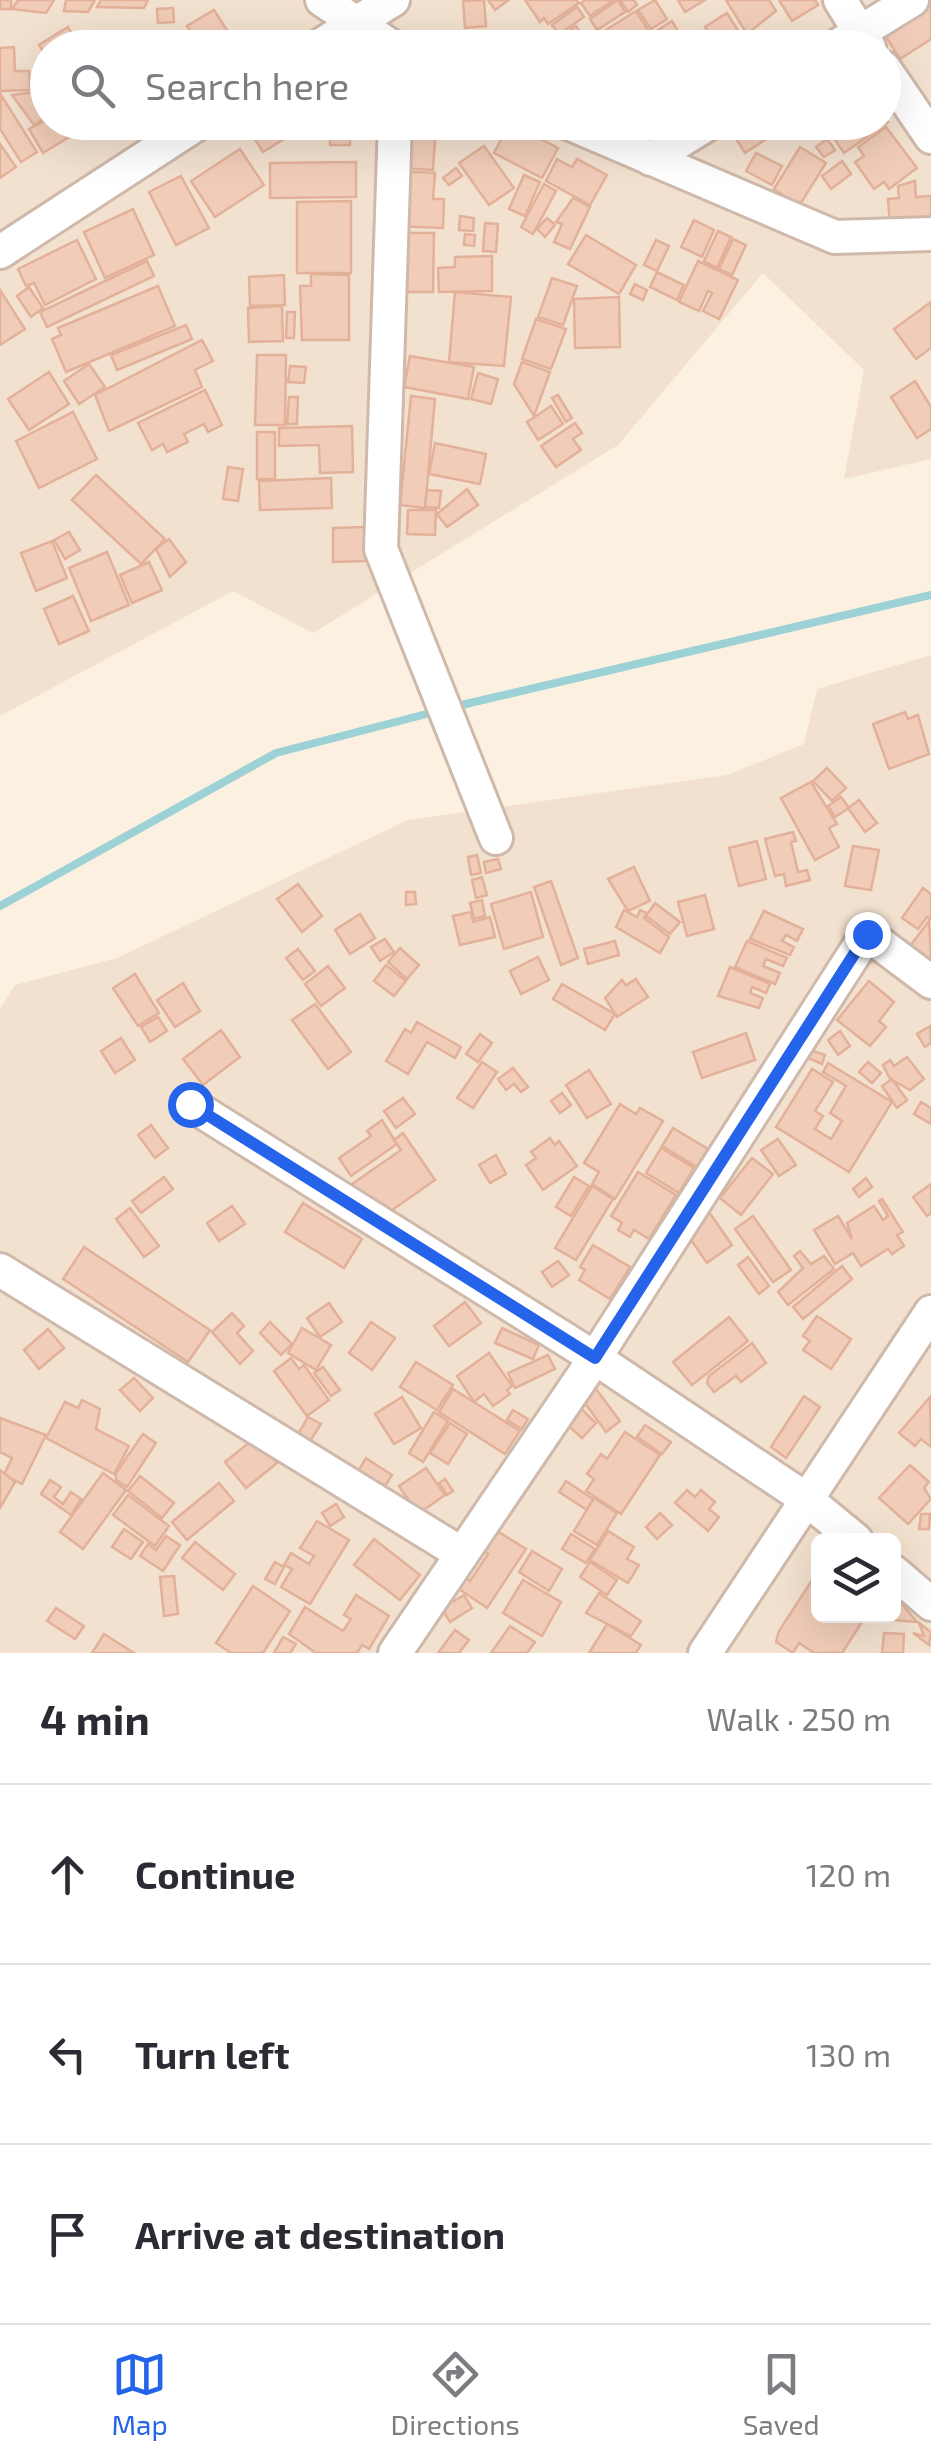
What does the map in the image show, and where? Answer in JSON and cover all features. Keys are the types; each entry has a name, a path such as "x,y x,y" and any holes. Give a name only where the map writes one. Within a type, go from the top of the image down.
{"street":[{"path":"322,0 370,30"},
{"path":"344,30 393,0"},
{"path":"840,0 850,30"},
{"path":"871,30 912,0"},
{"path":"901,93 931,137"},
{"path":"0,252 172,140"},
{"path":"394,140 381,550 496,838"},
{"path":"608,140 835,237 931,234"},
{"path":"652,159 682,140"},
{"path":"395,1653 595,1358 867,934 931,982"},
{"path":"190,1104 595,1358 806,1498 848,1533"},
{"path":"0,1270 462,1554"},
{"path":"705,1653 931,1312"},
{"path":"901,1578 931,1604"}],"shaded area":[{"path":"0,0 931,0 931,459 844,479 864,370 763,273 618,445 313,633 233,591 0,716"},
{"path":"931,655 931,1653 0,1653 0,1009 15,985 117,958 408,820 727,775 804,744 817,689"}],"building":[{"path":"0,0 11,0 11,9 0,9"},
{"path":"18,0 54,0 46,13 12,9"},
{"path":"66,0 95,0 88,12 64,11"},
{"path":"101,0 148,0 144,8 97,7"},
{"path":"484,0 486,26 465,28 463,1"},
{"path":"488,0 509,0 495,10"},
{"path":"525,0 579,3 548,24 544,18 540,22"},
{"path":"614,0 590,16 581,3"},
{"path":"618,0 625,12 597,30 590,19"},
{"path":"620,0 634,0 637,5 628,12"},
{"path":"655,0 667,19 651,29 638,10"},
{"path":"678,0 705,0 685,12"},
{"path":"726,0 769,0 776,11 752,30 745,30"},
{"path":"779,0 815,0 818,5 792,21"},
{"path":"931,2 931,39 901,58 901,30 886,30"},
{"path":"577,7 584,17 565,30 556,30 552,25"},
{"path":"173,8 174,22 158,23 157,9"},
{"path":"214,10 227,30 189,30 187,26"},
{"path":"636,11 648,30 606,30"},
{"path":"727,13 738,30 707,30 705,27"},
{"path":"672,21 677,30 658,30"},
{"path":"14,47 15,71 29,71 30,90 0,91 0,48"},
{"path":"30,93 30,120 12,95"},
{"path":"1,95 37,152 21,162 0,129"},
{"path":"35,140 64,140 43,153"},
{"path":"256,140 282,140 263,152"},
{"path":"330,140 350,140 350,145 330,145"},
{"path":"402,140 435,140 433,170 400,168"},
{"path":"501,140 543,140 558,148 542,178 494,153"},
{"path":"737,140 765,140 745,153"},
{"path":"828,140 835,150 824,157 816,147"},
{"path":"835,140 862,140 844,153"},
{"path":"868,140 896,140 917,168 889,189 884,182 874,189 855,162 864,156 858,147"},
{"path":"0,144 16,167 0,178"},
{"path":"484,146 514,188 489,205 459,163"},
{"path":"800,147 826,163 799,206 774,189"},
{"path":"240,149 264,185 215,217 191,181"},
{"path":"756,153 782,166 772,185 746,171"},
{"path":"557,159 572,167 577,159 607,175 590,205 546,181"},
{"path":"842,161 851,174 831,189 822,176"},
{"path":"356,162 356,197 270,198 270,163"},
{"path":"456,168 462,176 449,185 443,178"},
{"path":"398,171 435,173 433,199 444,199 443,228 395,226"},
{"path":"524,175 540,182 525,216 509,209"},
{"path":"181,176 209,228 176,245 149,192"},
{"path":"915,181 916,197 931,196 931,222 890,226 888,199 899,198 898,186"},
{"path":"544,184 556,191 533,234 521,227"},
{"path":"573,198 590,207 570,249 554,242 562,224 556,222"},
{"path":"351,201 351,273 297,273 297,202"},
{"path":"133,209 154,255 105,278 84,232"},
{"path":"460,216 474,218 473,231 459,230"},
{"path":"547,218 555,225 545,237 537,229"},
{"path":"694,220 714,230 702,257 681,247"},
{"path":"485,223 498,224 496,252 483,251"},
{"path":"718,231 731,237 717,268 704,261"},
{"path":"402,233 434,233 433,292 401,292"},
{"path":"465,234 475,235 474,246 464,245"},
{"path":"586,235 636,265 619,294 568,264"},
{"path":"733,239 746,245 732,275 719,269"},
{"path":"77,240 96,279 45,305 34,283 26,286 18,269"},
{"path":"656,240 669,246 657,271 644,265"},
{"path":"492,256 492,291 439,292 438,268 455,267 455,257"},
{"path":"147,261 154,276 47,327 40,312"},
{"path":"698,261 738,280 719,319 703,311 712,293 708,291 699,311 679,302"},
{"path":"657,272 684,285 677,300 650,287"},
{"path":"311,274 349,275 349,340 302,340 300,286 311,286"},
{"path":"284,275 285,305 250,306 249,277"},
{"path":"552,278 577,286 563,325 538,317"},
{"path":"635,284 647,290 643,300 630,294"},
{"path":"158,286 175,326 66,372 52,339 61,335 58,328"},
{"path":"29,287 43,308 31,317 17,296"},
{"path":"0,290 25,329 0,345"},
{"path":"455,292 511,297 504,366 449,362"},
{"path":"619,297 620,347 575,348 574,299"},
{"path":"931,302 931,348 916,359 894,329"},
{"path":"282,306 283,341 249,342 248,308"},
{"path":"287,312 295,312 294,338 286,338"},
{"path":"536,319 566,329 551,369 522,359"},
{"path":"186,325 192,339 117,370 111,355"},
{"path":"202,340 213,361 195,370 202,387 109,431 95,395"},
{"path":"257,355 286,355 285,425 255,425"},
{"path":"410,356 474,367 468,399 404,387"},
{"path":"522,362 550,372 534,416 514,384"},
{"path":"89,364 105,387 79,404 64,381"},
{"path":"290,366 306,367 304,383 288,382"},
{"path":"49,372 69,404 29,430 8,399"},
{"path":"478,373 498,379 491,404 471,399"},
{"path":"915,381 931,407 931,429 917,438 891,397"},
{"path":"205,390 222,425 208,432 204,424 184,434 188,442 167,452 163,444 152,450 138,423"},
{"path":"558,395 572,418 566,422 552,398"},
{"path":"411,396 435,399 425,508 400,505"},
{"path":"289,397 298,397 297,424 287,424"},
{"path":"551,406 563,424 538,440 527,422"},
{"path":"73,412 97,459 39,488 16,441"},
{"path":"575,423 582,433 573,439 581,450 556,467 541,446"},
{"path":"352,426 353,472 320,473 319,445 279,446 279,428"},
{"path":"257,432 275,432 275,479 257,479"},
{"path":"435,443 486,454 480,484 429,474"},
{"path":"228,467 243,469 238,501 223,499"},
{"path":"96,475 165,539 141,564 72,500"},
{"path":"331,478 332,508 260,510 259,481"},
{"path":"467,489 478,505 447,527 437,514"},
{"path":"427,490 441,491 439,508 425,507"},
{"path":"408,510 436,510 435,535 407,534"},
{"path":"365,527 365,561 333,562 333,528"},
{"path":"69,532 80,550 65,559 54,540"},
{"path":"169,539 186,562 170,577 156,549"},
{"path":"52,541 67,578 36,591 21,553"},
{"path":"107,552 129,605 91,621 69,568"},
{"path":"149,562 162,590 132,603 120,575"},
{"path":"73,596 89,631 59,644 44,609"},
{"path":"905,712 908,719 918,715 929,754 889,769 873,724"},
{"path":"827,768 846,788 832,801 813,781"},
{"path":"811,782 837,824 829,828 839,847 815,860 781,798"},
{"path":"841,797 849,808 835,817 828,806"},
{"path":"859,800 877,823 865,832 848,808"},
{"path":"793,832 796,841 791,842 798,872 807,870 810,880 786,886 784,874 775,876 765,839"},
{"path":"757,841 766,879 739,886 729,848"},
{"path":"853,846 879,850 871,890 845,886"},
{"path":"477,855 481,873 471,875 468,857"},
{"path":"498,859 501,869 486,873 484,862"},
{"path":"634,867 650,901 628,911 608,879"},
{"path":"482,877 487,895 476,898 472,880"},
{"path":"551,881 578,958 561,965 534,887"},
{"path":"298,884 322,916 302,932 277,899"},
{"path":"923,888 931,894 931,920 927,917 918,929 902,918"},
{"path":"406,892 415,892 416,904 406,905"},
{"path":"531,892 543,937 504,949 491,904"},
{"path":"705,895 714,929 687,936 678,902"},
{"path":"482,900 485,916 474,919 470,903"},
{"path":"655,903 680,922 670,934 646,916"},
{"path":"624,910 637,917 640,910 647,913 644,918 669,937 660,953 616,927"},
{"path":"764,911 803,929 797,941 786,935 782,941 794,947 790,955 750,939"},
{"path":"471,912 473,922 490,917 495,937 460,945 453,916"},
{"path":"360,914 375,938 350,954 335,930"},
{"path":"929,921 931,956 925,964 907,950"},
{"path":"385,939 394,952 380,961 371,947"},
{"path":"615,941 619,955 588,964 584,949"},
{"path":"747,941 787,958 783,966 766,959 763,966 780,973 775,984 735,967"},
{"path":"400,948 419,965 407,979 388,962"},
{"path":"298,949 315,971 303,980 286,958"},
{"path":"538,957 549,980 521,994 510,971"},
{"path":"386,965 406,981 394,996 374,981"},
{"path":"328,966 345,988 321,1006 305,984"},
{"path":"730,967 770,984 766,993 752,987 750,993 763,998 759,1008 718,996"},
{"path":"135,974 159,1013 138,1026 113,988"},
{"path":"636,979 648,997 617,1017 605,998 622,980 626,985"},
{"path":"869,981 894,1002 879,1021 886,1027 870,1046 837,1020"},
{"path":"183,983 200,1011 175,1027 157,1000"},
{"path":"562,984 615,1014 605,1030 553,999"},
{"path":"315,1004 351,1052 328,1069 292,1020"},
{"path":"158,1017 167,1031 150,1042 141,1027"},
{"path":"417,1022 461,1047 455,1058 427,1042 408,1074 386,1061 405,1029 411,1033"},
{"path":"930,1026 931,1043 925,1047 917,1034"},
{"path":"221,1030 240,1057 203,1085 183,1059"},
{"path":"840,1031 850,1046 838,1055 828,1040"},
{"path":"746,1033 755,1060 702,1078 693,1052"},
{"path":"480,1034 492,1043 478,1062 466,1054"},
{"path":"121,1038 135,1060 115,1073 101,1051"},
{"path":"810,1050 825,1055 822,1064 808,1058"},
{"path":"907,1057 924,1079 910,1090 890,1079 883,1065 890,1060 894,1066"},
{"path":"482,1062 497,1072 473,1108 457,1098"},
{"path":"868,1062 881,1073 872,1083 859,1072"},
{"path":"828,1063 892,1102 849,1172 776,1127 812,1069 833,1082 815,1111 823,1116 815,1129 831,1139 842,1121 830,1113 846,1086 823,1072"},
{"path":"513,1068 528,1087 521,1092 514,1084 506,1090 498,1079"},
{"path":"589,1070 611,1104 587,1118 566,1085"},
{"path":"892,1079 907,1100 897,1108 882,1086"},
{"path":"562,1093 571,1105 560,1113 551,1101"},
{"path":"403,1098 415,1114 396,1128 384,1111"},
{"path":"921,1102 931,1108 931,1124 914,1114"},
{"path":"620,1104 636,1114 640,1108 663,1121 615,1199 592,1184 599,1172 584,1163"},
{"path":"382,1120 397,1144 351,1176 339,1158 371,1136 367,1131"},
{"path":"151,1125 168,1148 155,1158 138,1135"},
{"path":"673,1128 708,1149 697,1167 662,1146"},
{"path":"403,1133 435,1180 378,1220 352,1184 401,1150 394,1140"},
{"path":"550,1138 555,1145 559,1141 577,1166 543,1190 526,1165 536,1158 531,1152"},
{"path":"778,1139 796,1165 779,1176 761,1150"},
{"path":"661,1148 694,1168 679,1193 646,1173"},
{"path":"496,1155 506,1174 490,1183 479,1165"},
{"path":"752,1158 773,1174 741,1215 720,1198"},
{"path":"638,1172 676,1195 649,1239 634,1230 630,1237 618,1230 622,1223 611,1216"},
{"path":"164,1177 173,1189 141,1213 132,1201"},
{"path":"574,1177 589,1186 571,1216 556,1207"},
{"path":"866,1178 872,1187 859,1197 853,1189"},
{"path":"931,1184 931,1213 927,1216 913,1197"},
{"path":"592,1186 613,1199 576,1260 555,1248"},
{"path":"882,1199 903,1232 897,1235 904,1246 892,1254 888,1249 861,1266 853,1253 835,1264 814,1230 838,1216 852,1239 847,1223 874,1206 883,1220 888,1216 879,1201"},
{"path":"303,1203 362,1239 344,1268 285,1232"},
{"path":"232,1206 245,1224 219,1241 207,1223"},
{"path":"130,1208 159,1246 144,1257 116,1219"},
{"path":"709,1212 732,1245 707,1263 684,1230"},
{"path":"753,1216 791,1270 773,1282 735,1229"},
{"path":"593,1245 630,1267 610,1299 579,1280 585,1270 580,1267"},
{"path":"84,1247 210,1330 188,1362 63,1279"},
{"path":"800,1251 811,1264 824,1256 834,1269 788,1305 778,1292 803,1268 794,1256"},
{"path":"748,1257 769,1286 759,1294 738,1265"},
{"path":"558,1261 569,1275 552,1287 542,1272"},
{"path":"842,1266 852,1279 803,1319 793,1307"},
{"path":"465,1302 481,1323 449,1346 434,1326"},
{"path":"329,1303 342,1322 320,1337 307,1318"},
{"path":"232,1313 244,1326 237,1333 253,1351 240,1364 212,1332"},
{"path":"817,1316 851,1339 831,1369 803,1350 810,1341 803,1336"},
{"path":"729,1317 748,1341 692,1385 673,1362"},
{"path":"270,1322 292,1344 281,1355 260,1333"},
{"path":"371,1322 395,1338 372,1370 349,1353"},
{"path":"302,1328 331,1345 316,1370 288,1353"},
{"path":"502,1328 539,1345 533,1359 495,1343"},
{"path":"48,1329 64,1348 39,1369 24,1350"},
{"path":"752,1343 766,1363 741,1382 736,1376 714,1392 707,1383 709,1376"},
{"path":"489,1353 512,1386 507,1390 510,1394 493,1406 484,1394 474,1402 457,1376"},
{"path":"548,1355 555,1369 515,1388 508,1373"},
{"path":"291,1358 299,1369 304,1365 329,1400 307,1416 274,1371"},
{"path":"416,1362 453,1385 437,1410 400,1387"},
{"path":"323,1367 340,1390 331,1396 314,1373"},
{"path":"134,1378 153,1398 140,1411 120,1390"},
{"path":"453,1389 520,1431 505,1454 439,1412"},
{"path":"596,1389 620,1421 606,1432 582,1399"},
{"path":"804,1396 820,1407 786,1458 771,1447"},
{"path":"402,1397 421,1428 394,1444 375,1414"},
{"path":"930,1397 931,1447 921,1439 915,1446 899,1433"},
{"path":"82,1400 100,1409 96,1429 129,1446 114,1474 46,1438 65,1402 78,1408"},
{"path":"578,1406 596,1423 582,1438 564,1422"},
{"path":"513,1410 528,1419 522,1429 507,1420"},
{"path":"434,1412 448,1421 423,1462 409,1453"},
{"path":"308,1417 321,1424 310,1441 298,1434"},
{"path":"0,1418 46,1435 22,1484 4,1475 12,1458 0,1452"},
{"path":"450,1423 467,1434 448,1464 430,1453"},
{"path":"645,1425 671,1442 662,1454 637,1437"},
{"path":"625,1432 660,1455 621,1514 586,1491 594,1479 587,1474 601,1454 607,1459"},
{"path":"143,1434 156,1443 127,1487 116,1480 116,1473"},
{"path":"256,1437 277,1463 246,1488 225,1462"},
{"path":"366,1458 392,1475 383,1489 357,1473"},
{"path":"910,1465 929,1482 924,1488 931,1499 908,1524 879,1498"},
{"path":"426,1468 445,1495 418,1514 399,1486"},
{"path":"0,1470 15,1482 0,1508"},
{"path":"103,1473 126,1490 83,1549 60,1532"},
{"path":"140,1476 174,1503 162,1518 128,1491"},
{"path":"445,1479 453,1491 447,1495 439,1483"},
{"path":"50,1480 61,1487 54,1497 63,1504 71,1492 81,1499 71,1515 41,1494"},
{"path":"566,1481 593,1499 587,1510 559,1492"},
{"path":"219,1483 234,1501 187,1540 172,1522"},
{"path":"687,1490 695,1497 701,1490 715,1502 709,1509 719,1517 708,1531 675,1503"},
{"path":"128,1495 169,1526 155,1546 113,1515"},
{"path":"594,1498 617,1513 597,1545 574,1531"},
{"path":"336,1504 344,1517 330,1526 322,1513"},
{"path":"660,1513 672,1525 657,1539 646,1527"},
{"path":"921,1514 930,1514 929,1529 919,1529"},
{"path":"317,1521 349,1540 310,1604 281,1587 292,1569 284,1565 291,1553 309,1564 314,1556 300,1548"},
{"path":"124,1529 143,1542 131,1559 112,1547"},
{"path":"494,1529 526,1549 487,1608 456,1587 463,1576 470,1581 488,1554 481,1549"},
{"path":"608,1531 634,1547 627,1559 639,1565 628,1583 590,1560"},
{"path":"571,1534 595,1549 586,1563 562,1549"},
{"path":"166,1536 180,1545 163,1571 140,1556 148,1544 156,1550"},
{"path":"374,1539 420,1575 400,1600 354,1565"},
{"path":"195,1542 235,1574 223,1590 182,1558"},
{"path":"532,1551 562,1569 549,1591 519,1572"},
{"path":"275,1562 284,1567 275,1584 265,1579"},
{"path":"590,1562 617,1580 607,1595 580,1577"},
{"path":"174,1576 178,1614 164,1616 160,1577"},
{"path":"523,1580 561,1602 542,1636 503,1613"},
{"path":"811,1582 811,1623 861,1623 842,1653 814,1653 799,1643 793,1653 776,1642"},
{"path":"253,1586 290,1611 263,1653 231,1653 216,1643"},
{"path":"599,1593 641,1621 631,1636 586,1613"},
{"path":"450,1594 454,1601 464,1595 472,1608 450,1622 437,1601"},
{"path":"356,1595 389,1616 369,1649 362,1645 357,1653 316,1653 289,1634 305,1607 343,1631 351,1619 344,1615"},
{"path":"901,1603 917,1622 901,1621"},
{"path":"56,1608 84,1626 75,1639 47,1621"},
{"path":"919,1623 931,1632 929,1645 913,1633 924,1636"},
{"path":"607,1624 641,1645 636,1653 589,1653"},
{"path":"510,1626 535,1642 527,1653 491,1653"},
{"path":"455,1630 469,1640 459,1653 438,1653"},
{"path":"884,1633 904,1634 903,1653 882,1653"},
{"path":"104,1634 134,1653 92,1653"},
{"path":"283,1637 296,1644 290,1653 274,1653"}],"waterway":[{"path":"453,707 931,595"},
{"path":"0,906 276,753 438,711"}],"route":[{"path":"190,1104 595,1358 867,934"}]}
